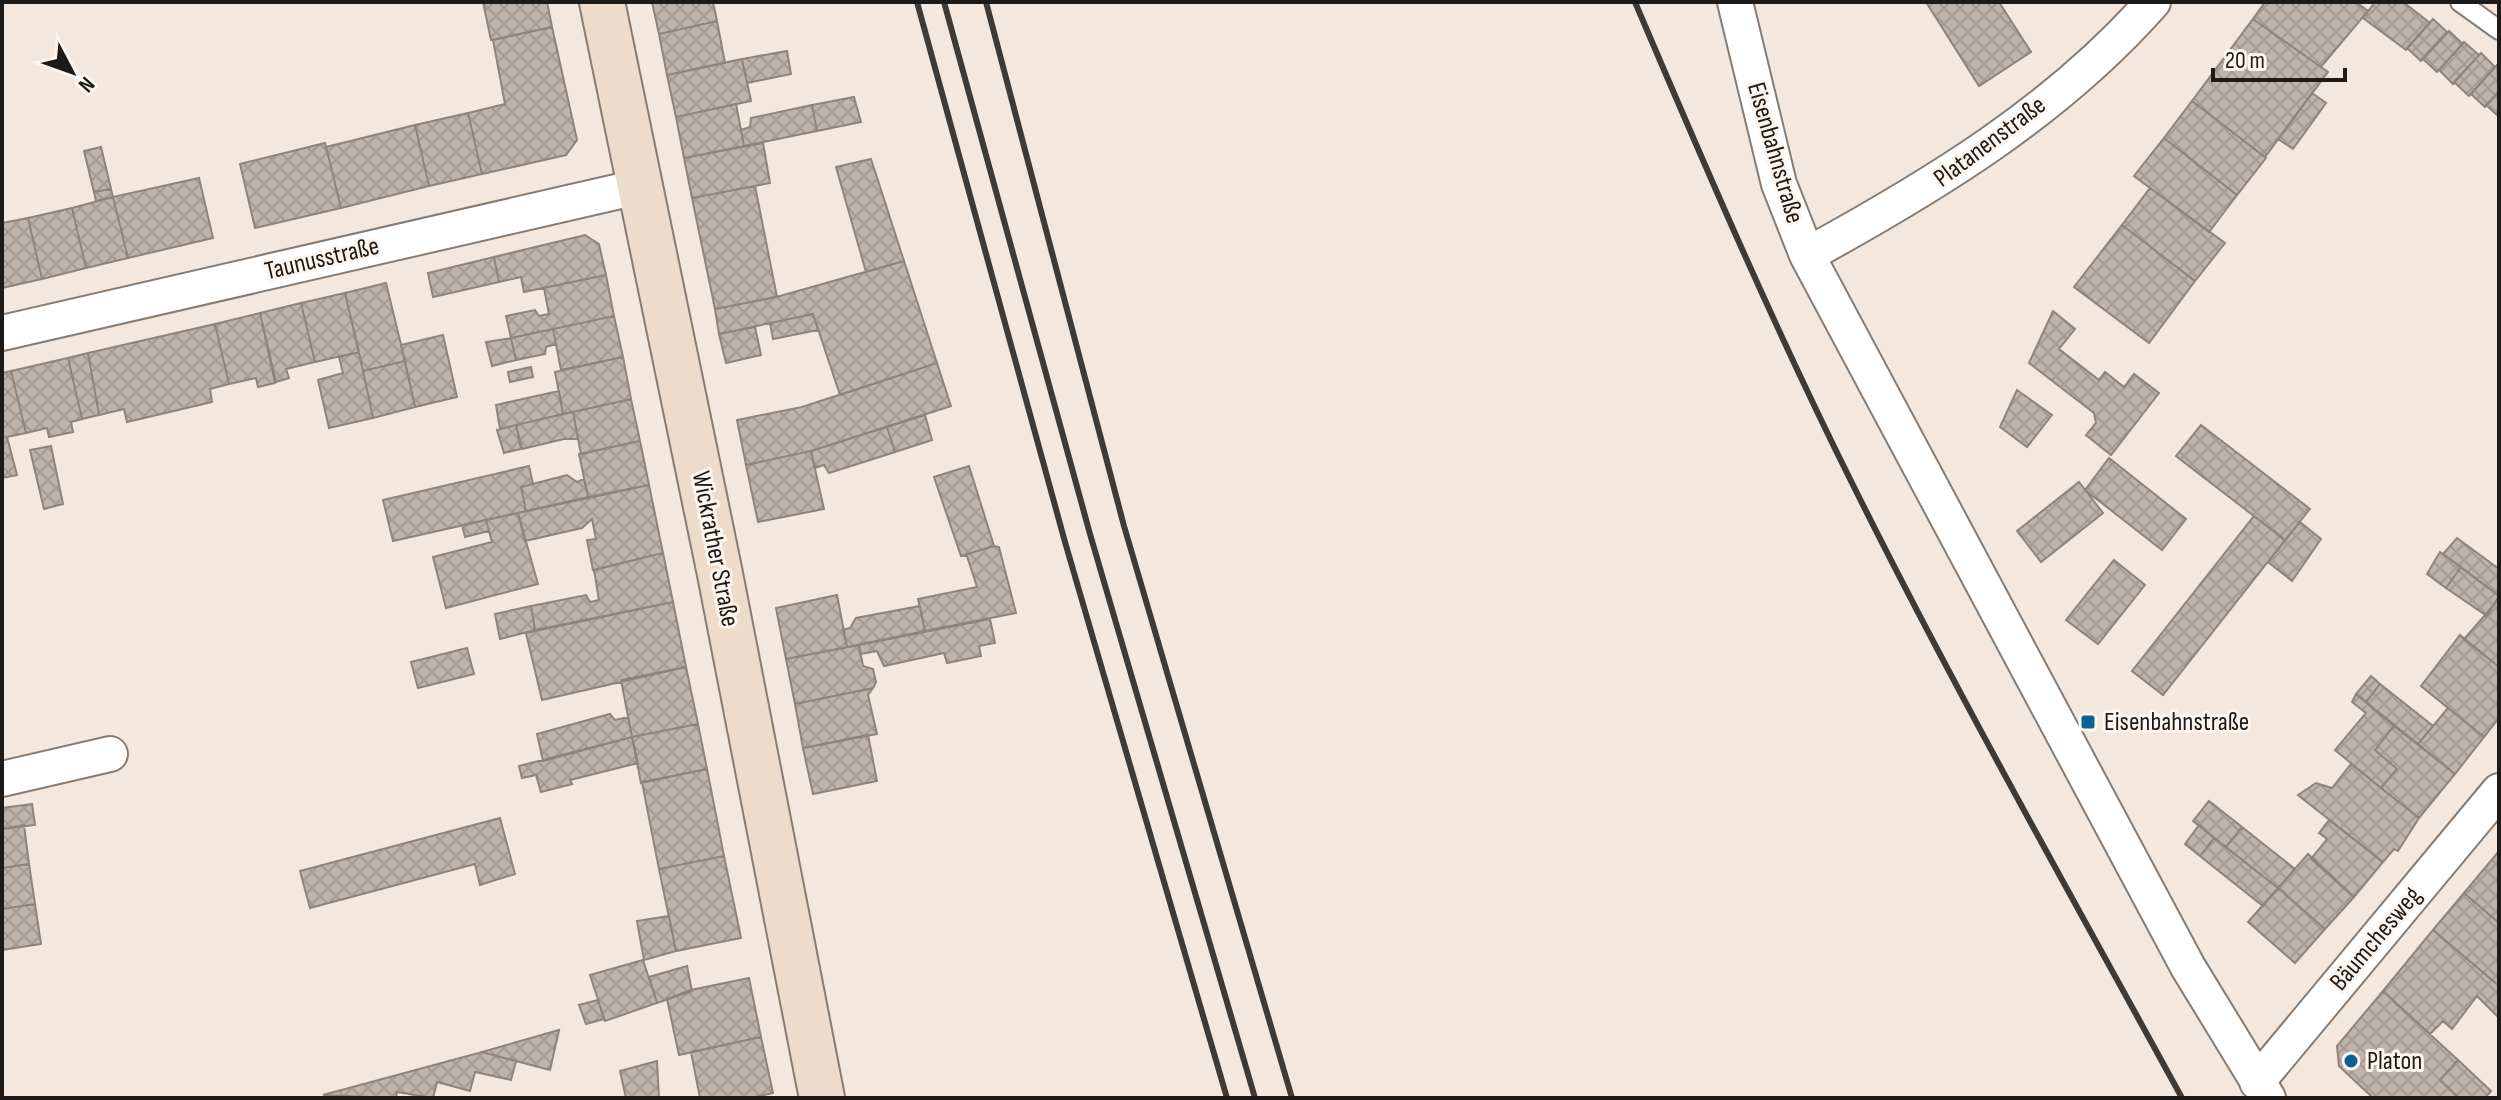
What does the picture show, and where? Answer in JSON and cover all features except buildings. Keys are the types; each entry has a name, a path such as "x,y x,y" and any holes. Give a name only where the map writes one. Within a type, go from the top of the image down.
{"main road":[{"name":"Wickrather Straße","path":"602,2 642,186 822,1098"}],"street":[{"name":"Eisenbahnstraße","path":"1735,2 1779,184 1807,255 2188,967 2263,1090"},
{"name":"Platanenstraße","path":"1807,255 1926,189 1974,157 2110,51 2153,2"},
{"name":"Taunusstraße","path":"2,333 642,186"},
{"path":"2,779 110,754"},
{"name":"Bäumchesweg","path":"2263,1090 2497,796"}],"lane":[{"path":"2460,2 2499,30"}],"railway":[{"path":"917,2 1065,542 1227,1098"},
{"path":"944,2 1090,534 1255,1098"},
{"path":"986,2 1124,526 1292,1098"},
{"path":"1635,2 1713,184 1853,485 1973,716 2182,1098"}],"place":[{"name":"Eisenbahnstraße","path":"2088,722"},
{"name":"Platon","path":"2351,1061"}]}
